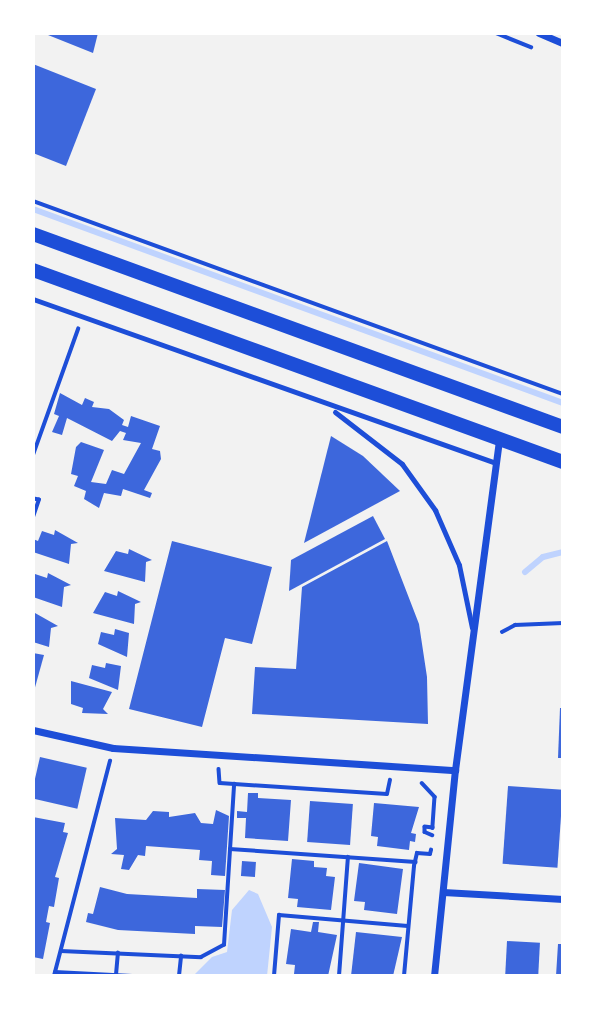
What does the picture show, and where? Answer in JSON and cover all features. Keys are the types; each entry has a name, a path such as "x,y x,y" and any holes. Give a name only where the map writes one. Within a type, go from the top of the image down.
{"main road":[{"path":"33,234 563,427"},
{"path":"33,270 563,463"}],"street":[{"path":"539,33 563,43"},
{"path":"434,976 456,770 499,439"},
{"path":"33,730 113,748 456,770"},
{"path":"443,892 563,899"}],"lane":[{"path":"33,299 326,406 495,463"},
{"path":"326,406 402,464 436,510 459,565 473,635"}],"path":[{"path":"33,201 563,394"},
{"path":"33,455 78,330 67,325"},
{"path":"33,517 39,500 34,500"},
{"path":"502,632 515,625 563,623"},
{"path":"118,762 108,760 55,974 132,976"},
{"path":"208,768 221,769 220,783 387,794 389,780 398,780"},
{"path":"404,976 417,853 430,854 432,833 425,832 425,827 433,828 435,803 428,786 418,781"},
{"path":"61,951 201,957 224,946 234,784"},
{"path":"230,849 416,862"},
{"path":"339,976 348,857"},
{"path":"274,976 279,915 408,926"},
{"path":"116,975 118,953"},
{"path":"179,976 181,956"}],"water":[{"path":"249,890 258,894 272,927 267,976 193,976 212,957 227,952 232,910"}],"building":[{"path":"43,33 98,33 93,53"},
{"path":"33,64 96,89 66,166 33,153"},
{"path":"60,393 82,405 85,398 94,402 92,407 109,409 124,420 122,425 128,427 131,416 160,426 152,449 160,451 161,459 144,490 152,493 150,498 123,489 121,496 104,493 99,508 84,499 86,491 74,486 78,476 71,474 76,447 81,442 104,450 91,482 106,484 112,470 124,474 141,443 123,440 126,433 120,431 112,441 67,418 62,435 52,432 59,416 54,414"},
{"path":"331,436 363,456 400,491 304,543"},
{"path":"373,516 385,539 289,591 291,560"},
{"path":"55,530 78,543 71,544 69,564 33,552 33,539 38,541 42,531 54,535"},
{"path":"172,541 272,567 252,644 225,638 202,727 129,709"},
{"path":"387,541 419,624 427,677 428,724 252,714 255,667 296,669 302,587"},
{"path":"129,549 152,560 146,562 145,582 104,571 116,551 128,554"},
{"path":"48,573 71,585 64,587 62,607 33,597 35,574 47,578"},
{"path":"118,591 141,602 135,604 134,624 93,613 105,592 117,596"},
{"path":"35,613 58,626 51,628 49,647 33,642"},
{"path":"115,629 129,633 127,657 98,644 101,632 114,635"},
{"path":"33,653 44,655 34,691 33,691"},
{"path":"106,663 121,666 118,690 89,678 92,665 105,668"},
{"path":"71,681 112,692 103,709 108,714 82,713 83,708 71,704"},
{"path":"560,708 563,708 563,758 558,758"},
{"path":"40,757 87,768 77,809 33,798"},
{"path":"508,786 563,790 557,868 503,864"},
{"path":"248,793 258,793 258,798 291,800 288,841 245,838 246,818 237,818 237,811 247,812"},
{"path":"310,801 353,804 350,845 307,842"},
{"path":"374,803 419,807 411,833 416,834 415,842 410,841 409,850 377,846 378,837 371,836"},
{"path":"216,810 229,816 225,876 211,875 212,861 199,860 200,850 146,846 145,856 138,855 129,870 121,869 124,855 111,854 117,849 115,818 146,820 153,811 169,812 169,817 195,813 201,823 213,824"},
{"path":"33,817 65,823 63,832 68,833 55,877 59,878 54,907 49,906 46,922 50,923 43,959 33,957"},
{"path":"292,859 314,861 314,867 327,868 326,876 335,877 331,910 297,907 298,899 288,898"},
{"path":"242,861 256,862 255,877 241,876"},
{"path":"359,863 403,869 397,914 364,910 365,902 354,901"},
{"path":"100,887 127,894 197,898 197,889 225,890 222,927 195,926 195,934 118,930 86,922 88,913 93,914"},
{"path":"313,922 319,922 318,932 337,935 328,976 294,974 295,965 286,964 291,929 311,932"},
{"path":"356,932 402,937 393,976 351,976"},
{"path":"507,941 540,943 538,976 505,976"},
{"path":"558,944 563,944 563,976 556,976"}],"waterway":[{"path":"33,209 563,403"},
{"path":"525,572 543,557 563,552"}]}
